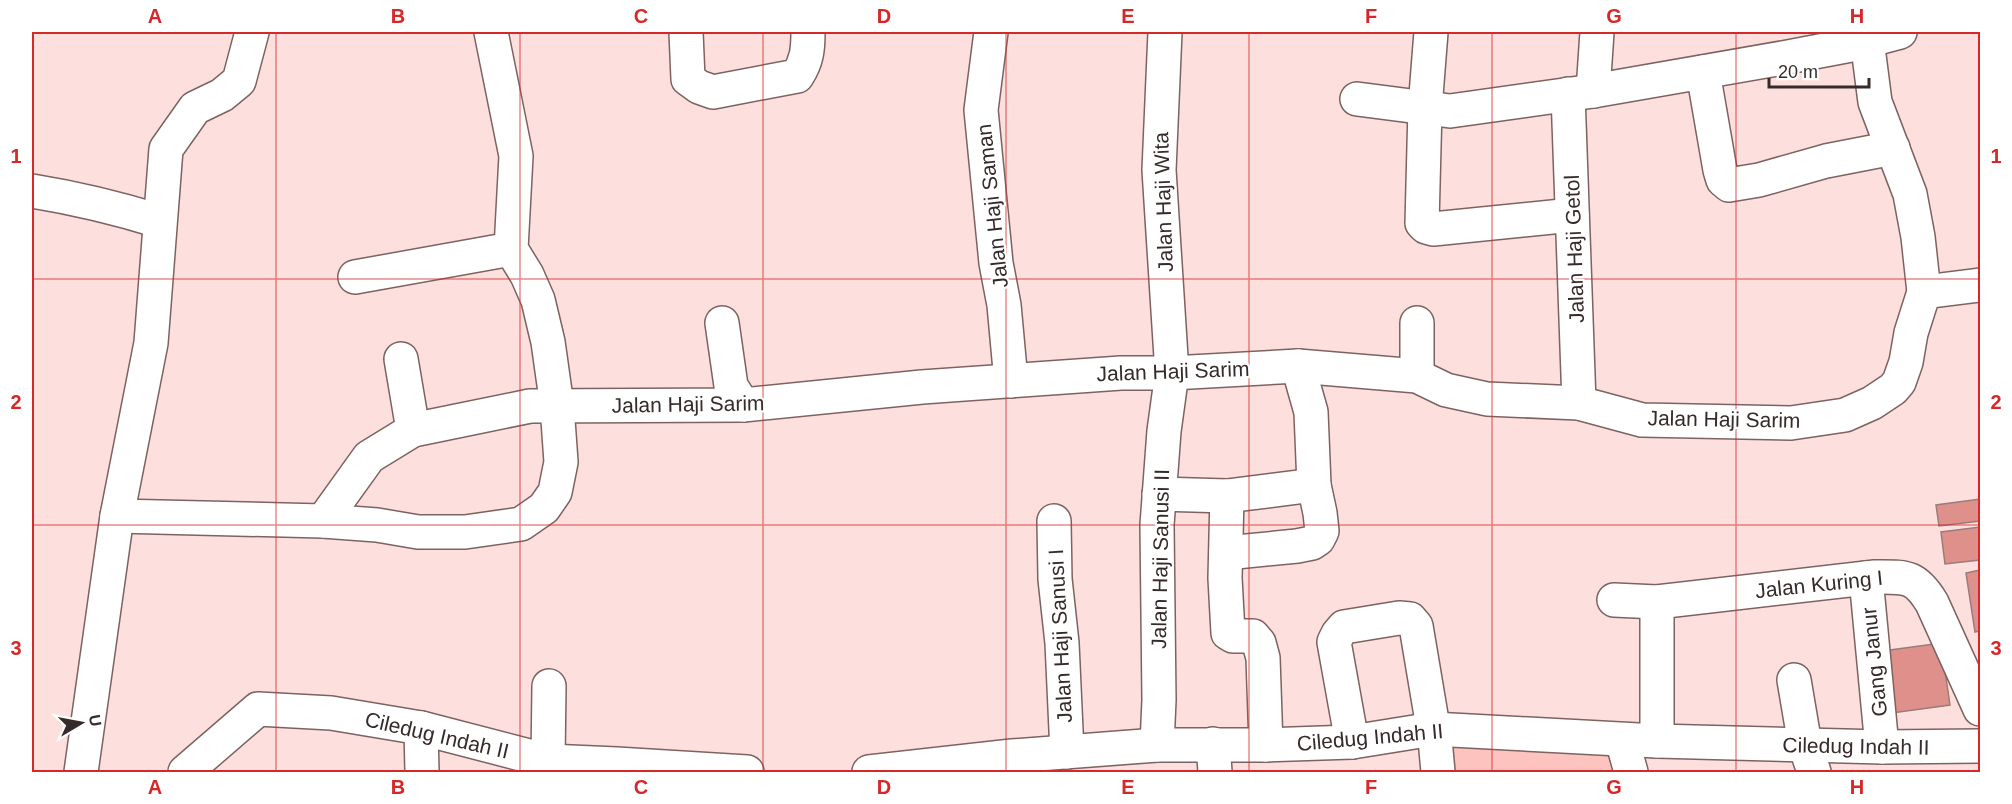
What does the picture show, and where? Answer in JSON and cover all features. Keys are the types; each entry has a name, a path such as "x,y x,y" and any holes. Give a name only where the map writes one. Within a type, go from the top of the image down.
{"street":[{"path":"81,772 117,516 151,343 166,149 195,108 222,95 239,81 252,32"},
{"path":"117,516 323,521 377,525 418,532 465,532 521,524 544,508 555,492 561,462 557,406 548,342 538,300 527,275 511,249 516,156 491,32"},
{"path":"686,32 688,79 699,87 713,92 797,76 805,64 808,32"},
{"name":"Jalan Haji Saman","path":"991,32 981,110 996,263 1004,305 1011,381"},
{"name":"Jalan Haji Wita","path":"1165,32 1159,170 1172,373"},
{"path":"1431,32 1425,108 1422,223 1433,229 1572,215"},
{"name":"Jalan Haji Getol","path":"1579,403 1572,215 1581,93 1597,32"},
{"path":"1357,99 1450,111 1581,93 1703,72 1788,57 1866,36 1900,32"},
{"path":"1866,36 1875,102 1910,194 1918,237 1924,292 1980,285"},
{"path":"1703,72 1720,170 1723,180 1729,185 1759,180 1826,161 1893,148"},
{"path":"32,191 103,205 159,221"},
{"path":"355,278 511,249"},
{"name":"Jalan Haji Sarim","path":"323,521 369,458 413,430 530,406 743,405 922,387 1121,373 1172,373 1298,366 1344,368 1417,376 1446,390 1487,399 1579,403 1642,420 1791,423 1845,415 1872,403 1893,389 1899,382 1906,362 1911,333 1924,292"},
{"path":"722,323 731,386 743,405"},
{"path":"1417,323 1417,376"},
{"path":"401,359 413,430"},
{"path":"1226,553 1312,543 1322,531 1314,485 1311,412 1298,366"},
{"name":"Jalan Haji Sanusi II","path":"1156,745 1159,700 1157,525 1164,431 1172,373"},
{"path":"1160,494 1227,496 1314,485"},
{"path":"1227,496 1225,578 1228,633 1233,636 1253,636 1259,643 1263,658 1266,745"},
{"name":"Jalan Haji Sanusi I","path":"1054,521 1055,579 1062,643 1067,752"},
{"name":"Jalan Kuring I","path":"1614,600 1657,602 1866,578 1905,577 1922,587 1945,629 1980,710"},
{"name":"Gang Janur","path":"1866,578 1882,747"},
{"path":"1657,602 1657,741"},
{"path":"1352,742 1334,642 1344,627 1400,618 1410,619 1416,626 1438,772"},
{"path":"1794,680 1810,759"},
{"path":"548,761 549,686"},
{"name":"Ciledug Indah II","path":"197,767 258,709 331,713 421,728 548,761 617,768 747,772"},
{"path":"421,728 422,772"},
{"name":"Ciledug Indah II","path":"869,772 1013,764 1067,752 1156,745 1214,758 1266,745 1352,742 1434,734 1657,741 1810,759 1882,747 1980,746"},
{"path":"1622,740 1630,772"}],"shaded area":[{"path":"1433,729 1622,740 1628,772 1440,772"}],"building":[{"path":"1980,499 1980,521 1939,526 1936,505"},
{"path":"1980,527 1980,560 1945,564 1941,532"},
{"path":"1980,570 1980,631 1975,632 1966,573"},
{"path":"1941,643 1950,705 1892,713 1883,651"}]}
